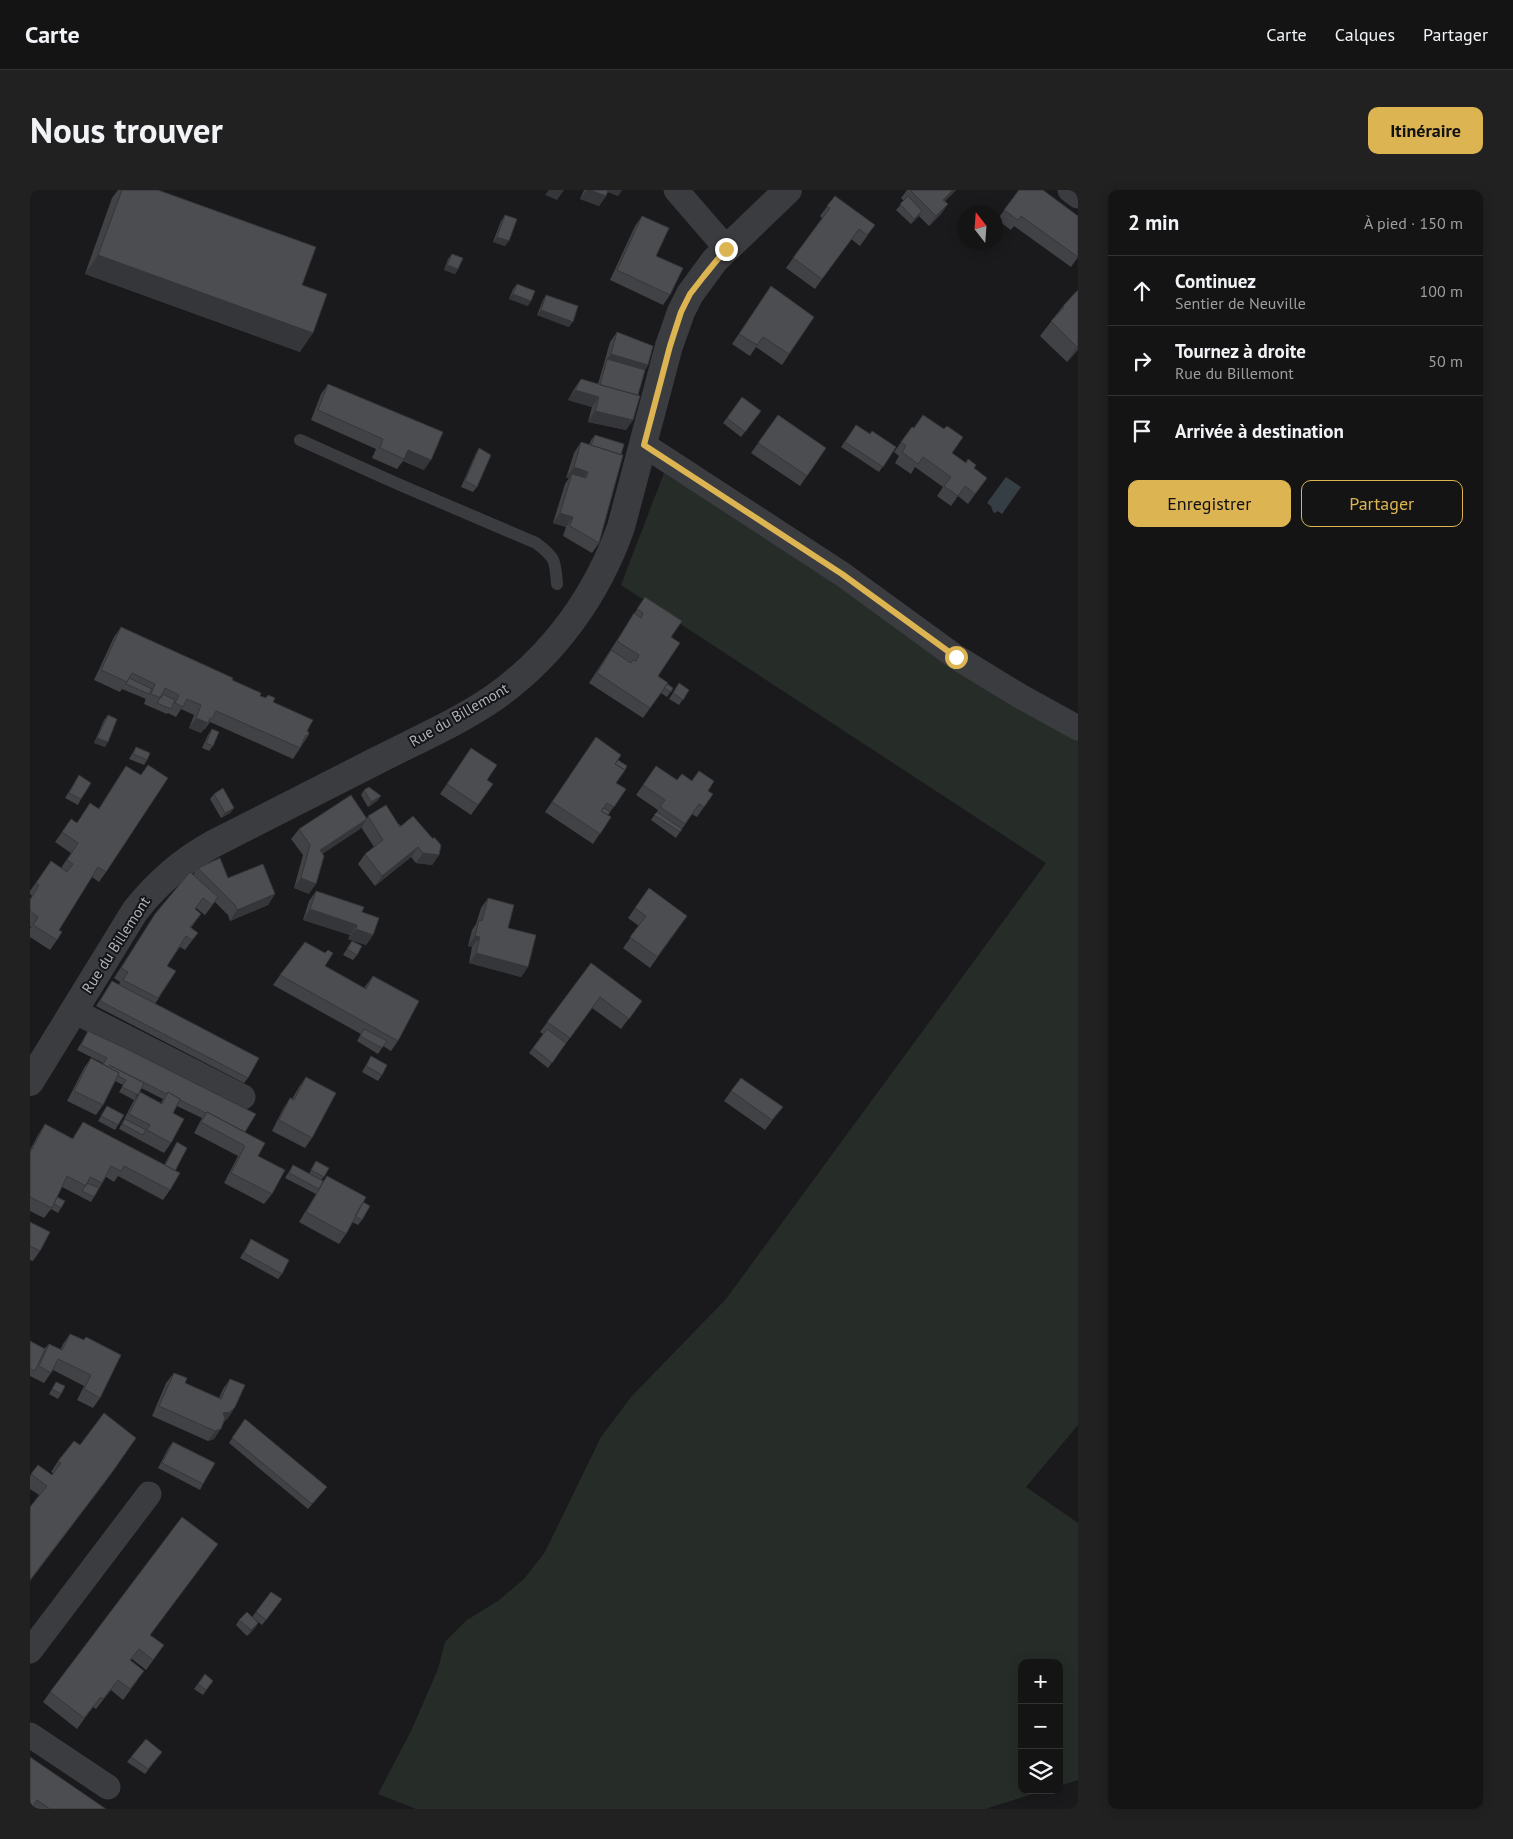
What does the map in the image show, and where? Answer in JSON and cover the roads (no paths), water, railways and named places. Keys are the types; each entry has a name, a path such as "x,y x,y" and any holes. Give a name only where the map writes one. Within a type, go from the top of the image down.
{"street":[{"path":"676,190 726,249"},
{"name":"Rue du Billemont","path":"30,1082 126,926 147,895 163,879 189,858 213,844 472,710 512,684 533,665 575,618 609,560 621,527 681,312 690,294 726,249 788,190"},
{"path":"1070,190 1078,196"},
{"path":"644,445 842,574 964,662 1078,728"},
{"path":"74,1011 243,1097"},
{"path":"30,1651 149,1494"},
{"path":"30,1735 108,1787"}],"lane":[{"path":"300,440 536,543 549,552 555,560 557,584"}]}
